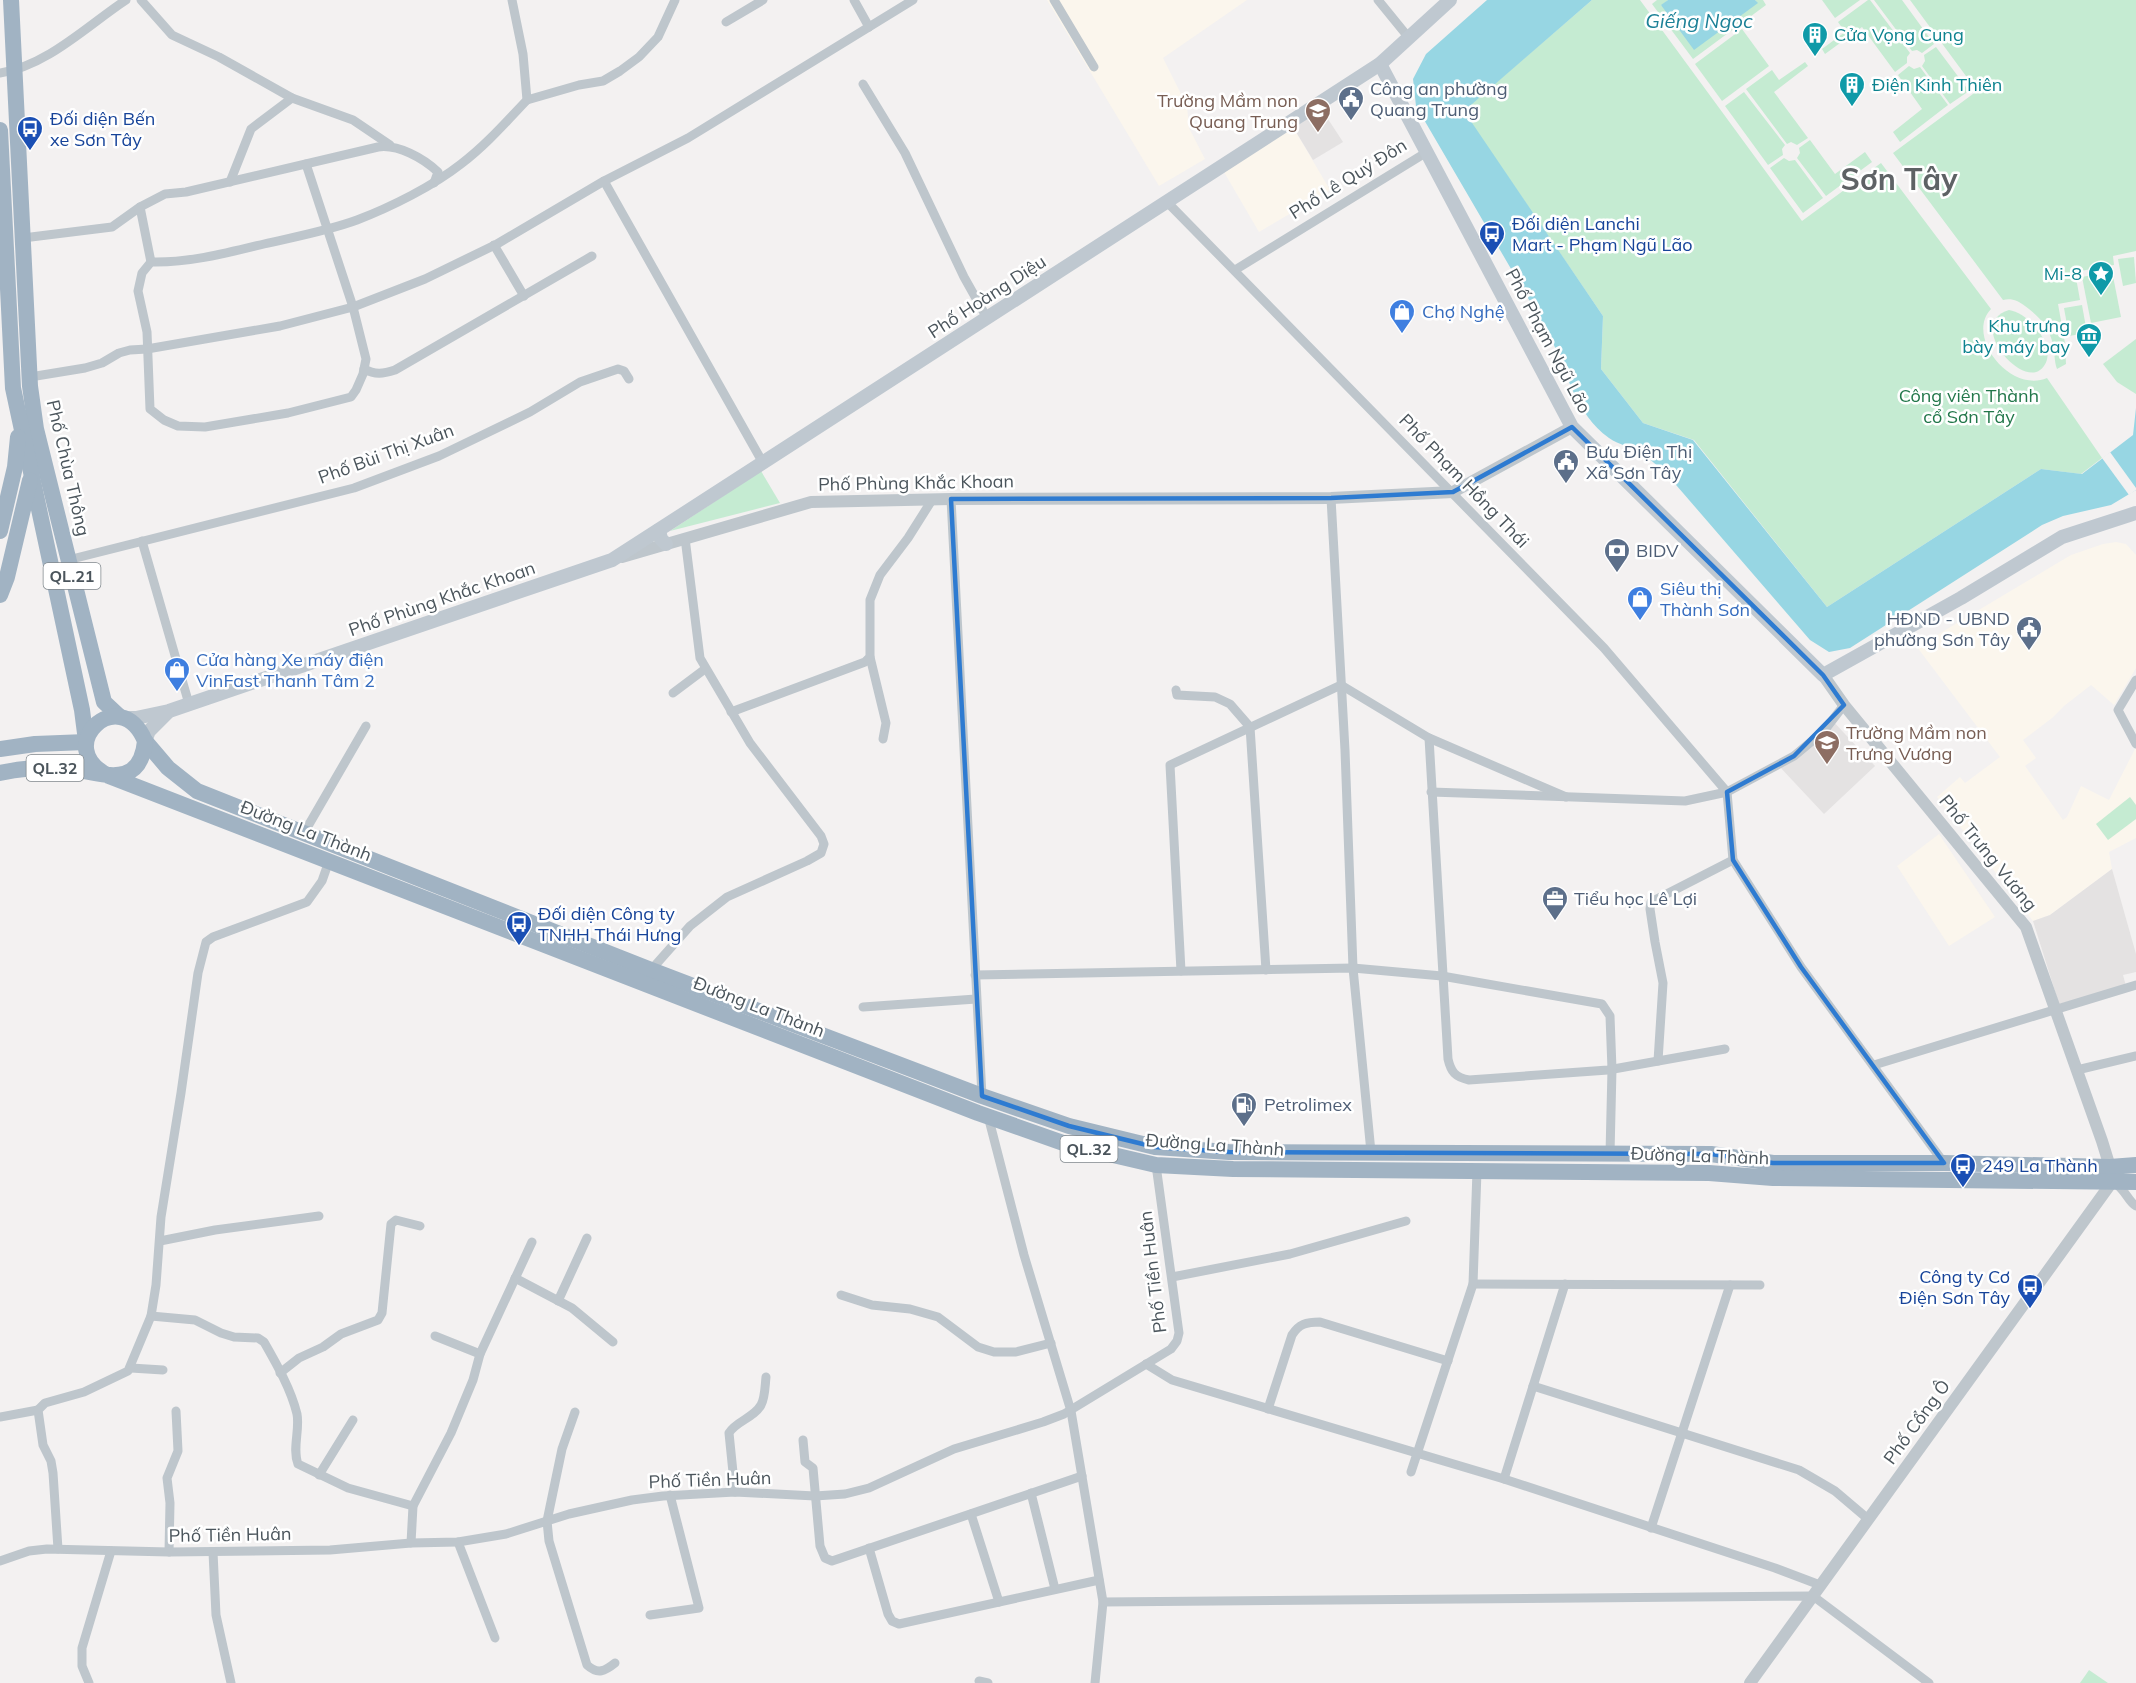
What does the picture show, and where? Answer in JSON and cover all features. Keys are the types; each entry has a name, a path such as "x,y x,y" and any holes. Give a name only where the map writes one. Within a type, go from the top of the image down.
{"highway":[{"name":"Phố Chùa Thông","path":"11,0 7,72 23,238 30,376 36,429 104,702 122,717"},
{"name":"Phố Chùa Thông","path":"0,130 4,304 13,388 82,710 86,742"},
{"path":"0,531 15,467 18,435 13,388"},
{"path":"0,595 7,578 31,472 36,429"},
{"path":"122,717 136,725 145,741 142,759 129,772 109,776 92,765 87,756 86,742 93,727 100,720 122,717"},
{"name":"Đường La Thành","path":"145,741 168,768 197,791 651,970 982,1096 1069,1126 1155,1147 1229,1152 1711,1154 1773,1163 1944,1163 2111,1174 2136,1182"},
{"name":"QL.32","path":"0,749 35,744 86,742"},
{"name":"QL.32","path":"0,773 33,768 64,768 109,776"},
{"name":"Đường La Thành","path":"109,776 988,1116 1066,1144 1156,1165 1233,1169 1709,1173 1773,1178 2111,1174 2136,1165"}],"main road":[{"name":"Phố Hoàng Diệu","path":"612,560 1380,64 1450,0"},
{"name":"Phố Lê Quý Đôn","path":"1380,64 1427,152"},
{"name":"Phố Phạm Ngũ Lão","path":"1427,152 1572,427 1823,675"},
{"path":"1823,675 1961,598 2062,537 2136,513"},
{"path":"659,530 661,539 666,544"},
{"name":"Phố Phùng Khắc Khoan","path":"122,717 136,718 169,711 612,560"},
{"path":"145,741 149,731 169,711"}],"street":[{"path":"7,72 61,47 126,0"},
{"path":"141,0 172,35 219,57 292,98 353,120 390,145 431,165 438,172 434,183"},
{"path":"512,0 523,54 527,100"},
{"path":"306,164 326,229 353,307 366,359 356,390 351,396 288,413 206,427 178,426 164,420 150,409 147,332 138,291 142,273 151,262 180,261 228,253 326,229 357,220 434,183 462,163 493,136 527,100 579,85 603,81 639,57 658,38 675,0"},
{"path":"726,22 763,0"},
{"path":"854,0 869,27"},
{"path":"30,376 85,368 102,363 119,352 280,326 353,307 425,279 494,245 604,181 688,138 913,0"},
{"path":"1054,0 1094,67"},
{"path":"1378,0 1409,38"},
{"path":"863,84 905,153 964,276 987,318"},
{"path":"231,182 251,129 292,98"},
{"path":"23,238 112,227 140,207 165,194 186,192 390,145"},
{"name":"Phố Lê Quý Đôn","path":"1234,270 1427,152"},
{"path":"604,181 763,463"},
{"name":"Phố Phạm Hồng Thái","path":"1167,202 1604,648 1727,792"},
{"path":"140,207 151,262"},
{"path":"494,245 524,296"},
{"path":"364,369 384,374 395,370 592,256"},
{"name":"Phố Bùi Thị Xuân","path":"69,560 354,488 439,456 530,412 580,382 618,369 624,371 629,379"},
{"name":"Phố Phùng Khắc Khoan","path":"612,560 811,502 951,499 1331,498 1453,492 1572,427"},
{"path":"1331,498 1353,968 1371,1152"},
{"path":"951,499 982,1096"},
{"path":"883,740 886,723 870,657 870,600 880,575 932,500"},
{"path":"651,970 690,926 727,897 807,861 821,853 824,844 821,836 750,743 700,658 685,538"},
{"path":"142,540 189,704"},
{"path":"731,712 866,662 870,657"},
{"path":"673,693 705,669"},
{"name":"Phố Trưng Vương","path":"1823,675 1844,705 2026,927 2111,1174"},
{"path":"2136,680 2118,710 2136,744"},
{"path":"1181,971 1170,765 1341,685"},
{"path":"1341,685 1429,738 1566,797"},
{"path":"1176,690 1177,694 1215,697 1230,704 1250,727 1266,970"},
{"path":"1431,792 1685,801 1727,792 1794,756 1824,731 1844,705"},
{"path":"304,833 366,726"},
{"path":"1429,738 1442,976 1451,1072 1469,1080 1612,1069 1725,1049"},
{"path":"1727,792 1733,860 1802,967 1944,1163"},
{"path":"1658,1061 1663,983 1652,920 1652,902 1733,860"},
{"path":"131,1368 151,1316 161,1217 182,1093 198,973 206,942 213,937 307,902 322,881 329,861"},
{"path":"975,975 1353,968 1442,976 1602,1004 1610,1016 1612,1069 1610,1154"},
{"path":"1874,1065 2136,985"},
{"path":"863,1007 976,999"},
{"path":"2077,1070 2136,1056"},
{"path":"988,1116 1024,1255 1071,1411 1103,1602 1095,1683"},
{"name":"Phố Tiền Huân","path":"0,1561 29,1551 58,1549 169,1552 330,1550 458,1542 506,1534 547,1521 632,1500 670,1495 735,1492 830,1496 869,1488 954,1449 1043,1422 1071,1411 1171,1349 1179,1334 1156,1165"},
{"path":"1411,1472 1473,1284 1477,1171"},
{"path":"2111,1174 2125,1190 2132,1204 2136,1206"},
{"name":"Phố Cổng Ô","path":"1750,1683 2111,1174"},
{"path":"160,1241 215,1230 319,1216"},
{"path":"280,1373 299,1358 323,1347 341,1334 378,1320 382,1313 391,1224 396,1220 420,1226"},
{"path":"1173,1277 1290,1254 1406,1221"},
{"path":"558,1301 587,1238"},
{"path":"411,1544 413,1506 451,1433 473,1380 480,1354 532,1242"},
{"path":"515,1278 572,1308 613,1342"},
{"path":"1473,1284 1760,1285"},
{"path":"1504,1479 1565,1284"},
{"path":"1651,1528 1730,1285"},
{"path":"841,1295 872,1305 910,1309 938,1317 978,1347 994,1352 1016,1352 1051,1343"},
{"path":"151,1316 195,1320 228,1335 258,1338 264,1342 289,1392 297,1415 298,1434 295,1457 298,1464 348,1488 413,1506"},
{"path":"1268,1408 1292,1335 1297,1326 1308,1322 1320,1322 1448,1361"},
{"path":"435,1336 480,1354"},
{"path":"1146,1365 1172,1380 1504,1479 1820,1586"},
{"path":"0,1417 38,1410 45,1403 103,1384 131,1368 164,1370"},
{"path":"735,1492 729,1433 735,1425 759,1408 762,1403 766,1377"},
{"path":"1533,1386 1799,1470 1835,1491 1868,1519"},
{"path":"38,1410 43,1445 51,1461 53,1473 58,1549"},
{"path":"169,1552 170,1503 167,1478 178,1451 176,1411"},
{"path":"575,1412 562,1449 547,1521 549,1542 587,1665 599,1672 606,1671 615,1663"},
{"path":"319,1475 353,1420"},
{"path":"803,1440 805,1462 813,1468 820,1546 825,1558 832,1561 1082,1476"},
{"path":"1030,1493 1054,1589"},
{"path":"650,1616 699,1608 670,1495"},
{"path":"971,1514 999,1602"},
{"path":"458,1542 495,1638"},
{"path":"869,1548 892,1622 899,1624 1099,1580"},
{"path":"89,1683 82,1666 82,1648 111,1551"},
{"path":"213,1552 216,1615 231,1683"},
{"path":"1103,1602 1813,1596 1929,1683"}],"highlighted area":[{"path":"1572,427 1823,675 1844,705 1794,756 1727,792 1733,860 1801,967 1944,1163 1773,1163 1711,1154 1229,1152 1155,1147 1069,1126 982,1096 951,499 1331,498 1453,492"}],"shaded area":[{"path":"1047,0 1247,0 1163,58 1187,106 1189,128 1205,159 1159,186"},
{"name":"Trường Mầm non Quang Trung","path":"1322,110 1343,142 1313,160 1293,127"},
{"path":"1293,127 1330,190 1259,232 1224,172"},
{"path":"2116,542 2126,544 2136,555 2136,668 2114,705 2091,685 2023,740 2036,758 2025,766 2063,820 2067,817 2081,786 2109,800 2136,747 2136,838 2109,852 2112,869 2050,915 2033,921 1937,797 1960,777 1965,783 2000,757 1917,647 2071,555"},
{"name":"Trường Mầm non Trưng Vương","path":"1830,718 1875,766 1824,814 1779,766"},
{"path":"1939,834 1995,917 1949,946 1897,866"},
{"path":"2112,869 2136,954 2136,972 2123,975 2126,986 2059,1004 2033,921 2050,915"}],"green space":[{"name":"Công viên Thành cổ Sơn Tây","path":"1592,0 1640,0 1802,221 1881,163 1991,309 1984,320 1984,333 1995,360 2019,378 2033,381 2047,378 2102,458 2081,474 2041,469 1827,607 1694,440 1643,423 1601,369 1603,316 1463,111"},
{"name":"Giếng Ngọc","path":"1657,0 1668,0 1661,6 1757,3 1755,0 1763,0 1766,5 1693,59 1652,4"},
{"path":"1822,0 1860,0 1835,18"},
{"path":"1868,0 1910,53 1907,63 1895,72 1862,27 1825,54 1822,49 1845,32 1838,22"},
{"path":"1874,0 1902,0 1934,44 1922,53 1917,50 1912,51"},
{"path":"1910,0 2136,0 2136,251 2113,256 2114,265 2075,272 2080,300 2058,304 2066,364 2057,369 2052,339 2043,323 2020,303 2003,300 1893,153 1977,91"},
{"path":"1742,29 1769,66 1722,101 1695,64"},
{"path":"1936,47 1969,91 1950,104 1922,66 1925,61 1924,55"},
{"path":"1805,62 1808,66 1774,92 1808,138 1797,145 1791,142 1787,144 1746,89 1772,70 1779,80"},
{"path":"1909,66 1914,69 1920,67 1948,105 1900,142 1893,132 1922,109 1898,75"},
{"path":"1744,92 1785,145 1782,149 1783,155 1768,165 1725,106"},
{"path":"1810,140 1835,174 1865,152 1872,162 1826,196 1797,158 1800,153 1799,148"},
{"path":"1784,158 1789,161 1795,160 1823,198 1803,213 1770,168"},
{"path":"2134,257 2136,283 2123,286 2118,259"},
{"path":"2112,271 2121,317 2091,323 2082,277"},
{"path":"2082,305 2087,333 2069,336 2064,308"},
{"path":"2009,310 2026,318 2046,344 2048,354 2046,363 2040,370 2031,373 2020,369 2000,351 1994,339 1993,327 1997,317"},
{"path":"2136,339 2136,394 2117,382 2103,364"},
{"path":"761,471 780,503 670,531"},
{"path":"2130,797 2136,805 2136,819 2108,840 2096,824"},
{"path":"2089,1670 2108,1683 2080,1683"}],"water":[{"path":"1487,0 1592,0 1464,111 1603,316 1601,369 1643,423 1693,440 1827,607 2041,469 2082,474 2133,435 2136,408 2136,490 2111,505 2063,516 2042,525 1850,648 1829,652 1810,640 1664,471 1643,454 1609,438 1588,417 1573,390 1549,334 1416,106 1413,79 1426,54"},
{"name":"Giếng Ngọc","path":"1668,0 1755,0 1758,3 1694,50 1661,5"}],"pier":[{"path":"2110,452 2136,488 2129,495 2102,458"}],"place":[{"name":"Cửa Vọng Cung","path":"1815,58"},
{"name":"Điện Kinh Thiên","path":"1852,108"},
{"name":"Công an phường Quang Trung","path":"1351,122"},
{"name":"Trường Mầm non Quang Trung","path":"1318,134"},
{"name":"Đối diện Bến xe Sơn Tây","path":"30,152"},
{"name":"Đối diện Lanchi Mart - Phạm Ngũ Lão","path":"1492,257"},
{"name":"Mi-8","path":"2101,297"},
{"name":"Chợ Nghệ","path":"1402,335"},
{"name":"Khu trưng bày máy bay","path":"2089,359"},
{"name":"Bưu Điện Thị Xã Sơn Tây","path":"1566,485"},
{"name":"BIDV","path":"1617,574"},
{"name":"Siêu thị Thành Sơn","path":"1640,622"},
{"name":"HĐND - UBND phường Sơn Tây","path":"2029,652"},
{"name":"Cửa hàng Xe máy điện VinFast Thanh Tâm 2","path":"177,693"},
{"name":"Trường Mầm non Trưng Vương","path":"1827,766"},
{"name":"Tiểu học Lê Lợi","path":"1555,922"},
{"name":"Đối diện Công ty TNHH Thái Hưng","path":"519,947"},
{"name":"Petrolimex","path":"1244,1128"},
{"name":"249 La Thành","path":"1963,1189"},
{"name":"Công ty Cơ Điện Sơn Tây","path":"2030,1310"}],"district":[{"name":"Sơn Tây","path":"1899,180"}]}
